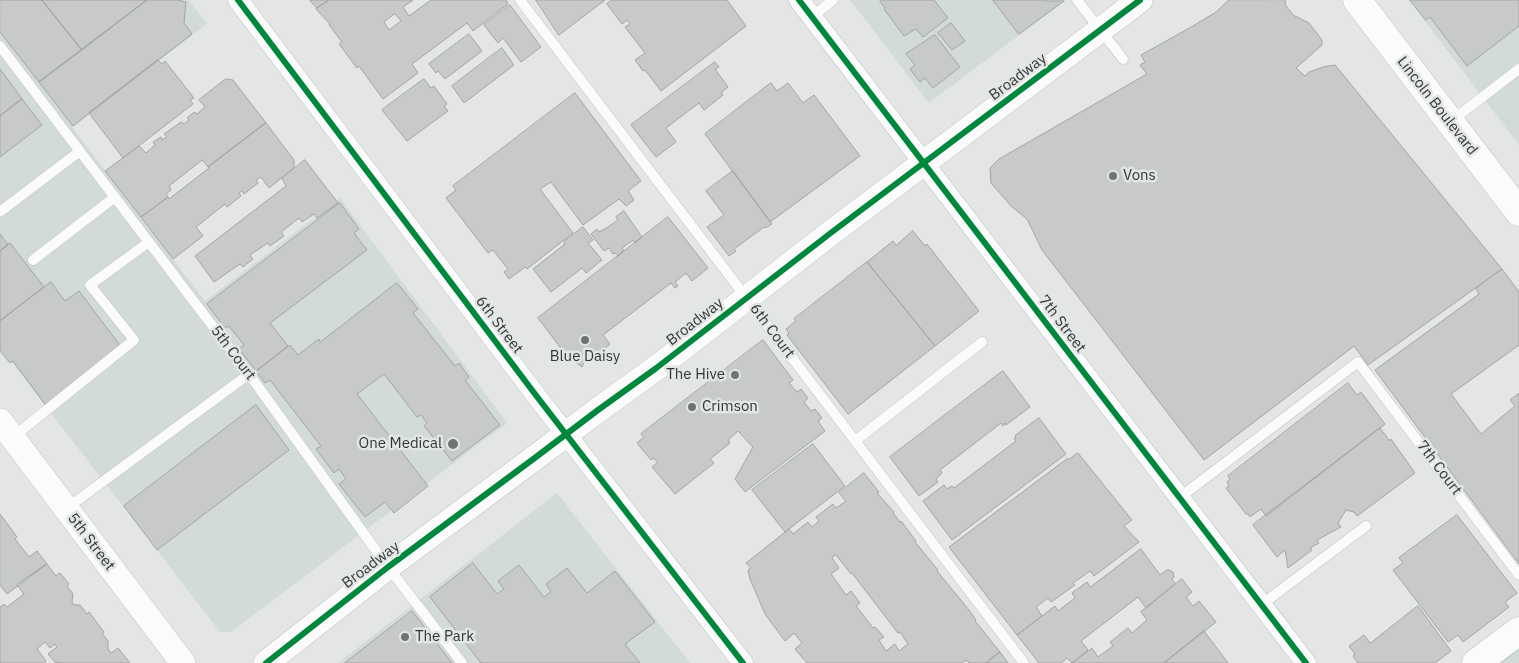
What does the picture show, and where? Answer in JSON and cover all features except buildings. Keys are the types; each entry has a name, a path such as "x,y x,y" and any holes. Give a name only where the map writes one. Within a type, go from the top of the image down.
{"main road":[{"name":"Lincoln Boulevard","path":"1356,0 1519,212"},
{"path":"1476,663 1519,631"}],"street":[{"name":"6th Street","path":"238,0 566,434 743,663"},
{"name":"7th Street","path":"799,0 1306,663"},
{"name":"Broadway","path":"266,663 388,568 655,369 922,163 1140,0"},
{"name":"5th Street","path":"6,430 183,663"}],"lane":[{"name":"6th Court","path":"520,0 1024,663"},
{"path":"812,17 833,0"},
{"path":"1077,0 1123,59"},
{"name":"5th Court","path":"0,46 249,374 388,568 462,663"},
{"path":"1450,122 1519,70"},
{"path":"2,211 80,151"},
{"path":"33,260 115,197"},
{"path":"6,430 134,340 90,285 149,242"},
{"path":"855,441 982,342"},
{"name":"7th Court","path":"1179,498 1358,362 1519,575"},
{"path":"66,509 249,374"},
{"path":"1262,605 1366,526"}],"shaded area":[{"path":"0,0 189,0 207,24 72,127 205,301 340,198 507,423 231,632 220,632 0,347"},
{"path":"850,0 1066,0 929,103"},
{"path":"1409,0 1519,0 1519,145"},
{"path":"557,493 690,663 338,663"},
{"path":"1519,641 1519,663 1490,663"}],"tram line":[{"path":"1501,663 1519,649"}],"cycle path":[{"path":"238,0 538,398 743,663"},
{"path":"799,0 1306,663"},
{"path":"266,663 388,567 655,369 832,232 1140,0"}],"place":[{"name":"Vons","path":"1113,176"},
{"name":"Blue Daisy","path":"585,340"},
{"name":"The Hive","path":"735,375"},
{"name":"Crimson","path":"692,407"},
{"name":"One Medical","path":"453,444"},
{"name":"The Park","path":"405,637"}]}
